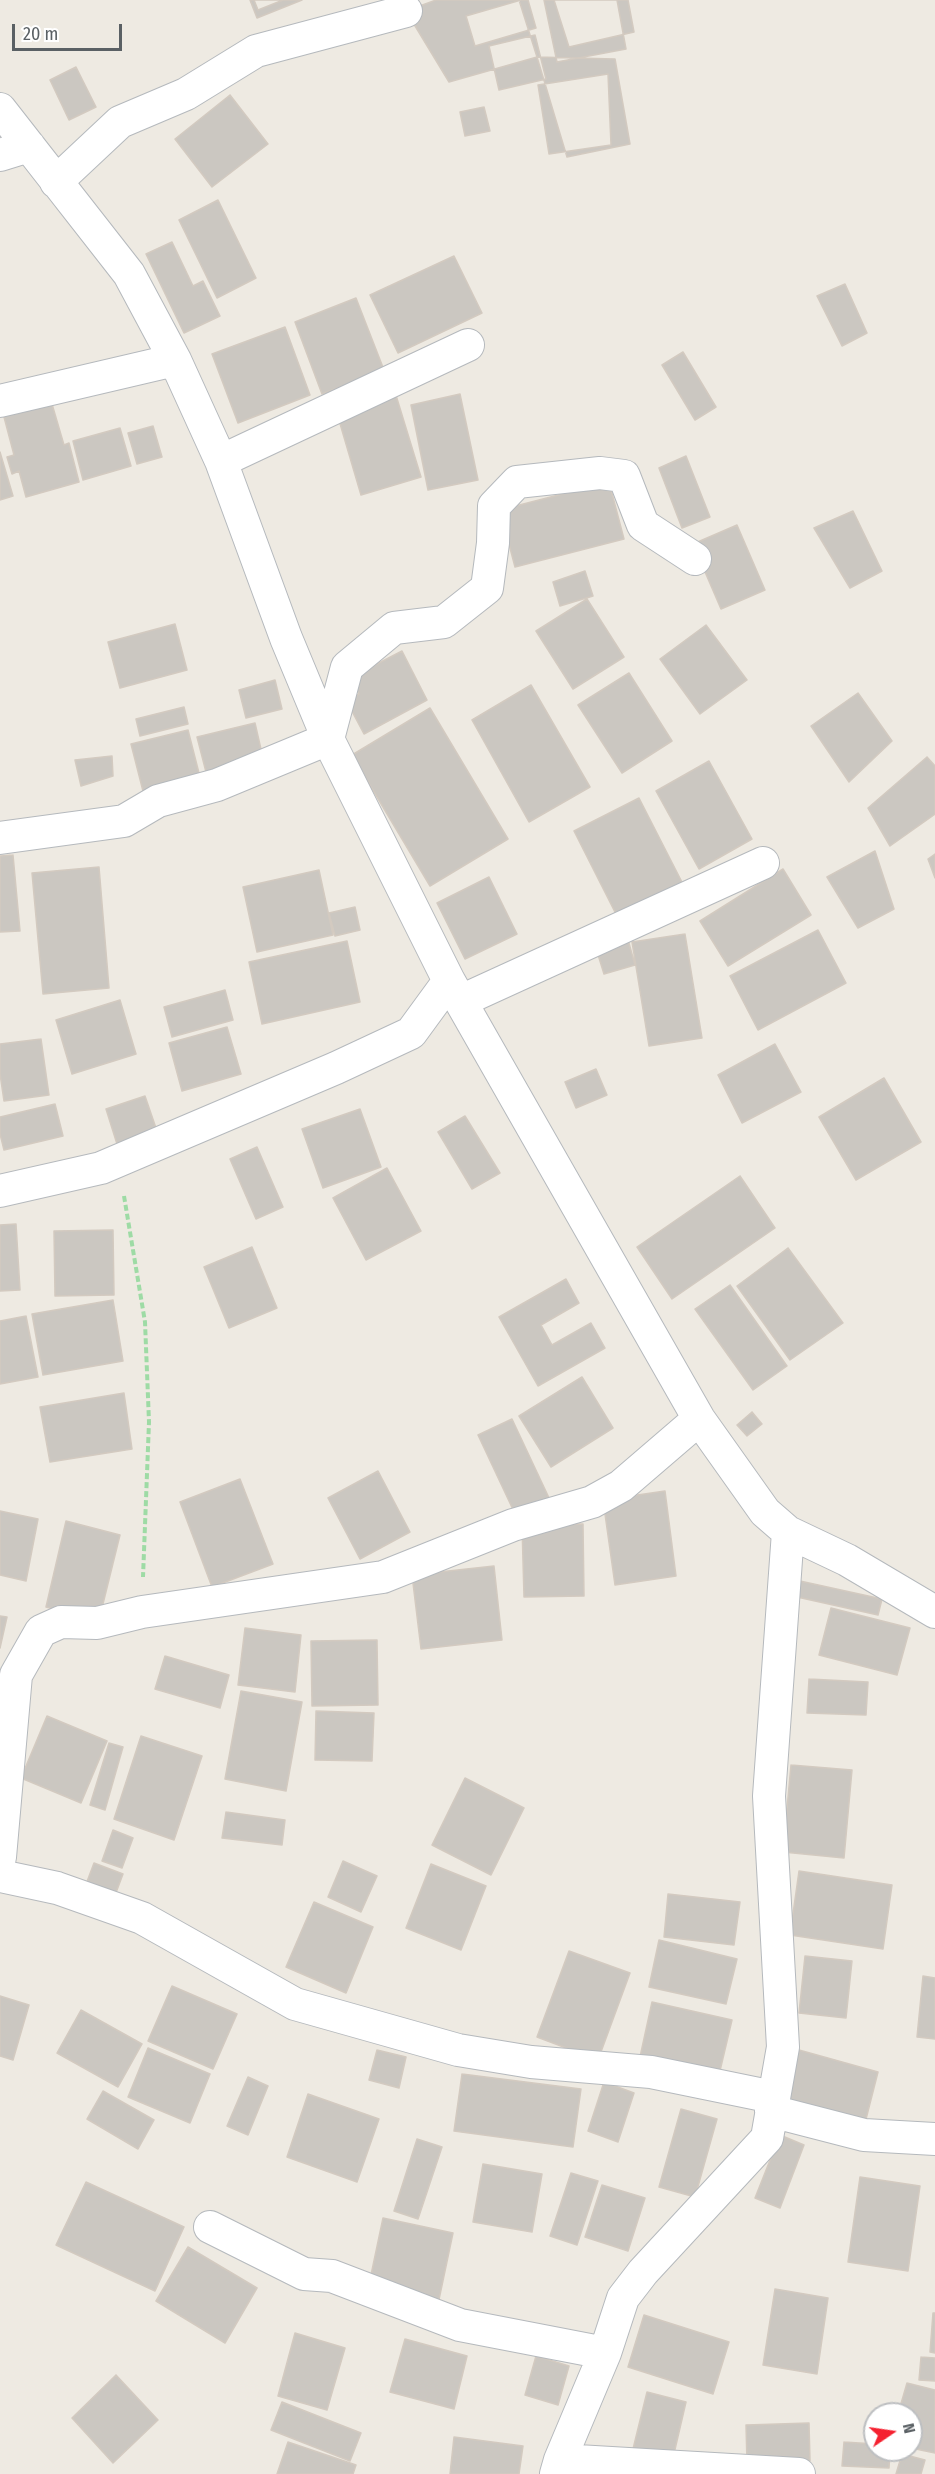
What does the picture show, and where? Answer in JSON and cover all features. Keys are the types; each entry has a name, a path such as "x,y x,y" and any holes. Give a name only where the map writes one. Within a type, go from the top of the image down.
{"street":[{"path":"56,182 120,122 186,94 256,51 406,11"},
{"path":"0,110 14,150 56,182 129,274 175,360 221,461 286,638 328,739 455,991 699,1419 765,1512 788,1532 847,1560 935,1612"},
{"path":"221,461 468,345"},
{"path":"0,401 175,360"},
{"path":"328,739 347,667 394,628 444,622 487,588 493,543 494,506 517,482 600,472 624,476 643,525 694,560"},
{"path":"0,838 124,821 158,801 217,785 328,739"},
{"path":"0,1191 101,1168 336,1068 411,1033 455,991 763,863"},
{"path":"0,1857 16,1675 41,1631 61,1622 97,1623 142,1612 383,1577 513,1525 592,1502 621,1486 699,1419"},
{"path":"788,1532 768,1796 783,2046 767,2138 643,2272 623,2298 605,2354 558,2467 798,2474"},
{"path":"0,1876 57,1888 142,1918 295,2004 458,2050 531,2062 651,2072 772,2104 864,2135 935,2139"},
{"path":"210,2227 304,2274 332,2276 460,2325 605,2354"}],"path":[{"path":"120,1160 128,1228 145,1322 148,1422 142,1612"}],"building":[{"path":"250,0 302,0 257,18"},
{"path":"254,0 283,0 258,10"},
{"path":"436,0 519,0 537,57 449,82 406,11"},
{"path":"528,0 536,28 475,46 466,16"},
{"path":"544,0 617,0 626,49 557,62"},
{"path":"554,0 628,0 634,32 569,47"},
{"path":"535,35 546,79 499,90 489,46"},
{"path":"537,57 615,59 630,144 567,157"},
{"path":"76,67 96,107 69,120 50,80"},
{"path":"608,74 611,145 549,154 538,85"},
{"path":"230,95 268,144 212,187 175,139"},
{"path":"484,107 490,131 465,136 460,112"},
{"path":"218,200 256,278 217,298 179,220"},
{"path":"172,242 193,286 203,281 220,316 184,333 146,254"},
{"path":"454,256 482,313 398,353 370,295"},
{"path":"845,284 867,333 842,346 817,296"},
{"path":"356,298 384,370 322,394 295,322"},
{"path":"285,327 310,395 238,423 212,354"},
{"path":"683,352 716,407 695,420 662,365"},
{"path":"395,392 421,477 361,495 336,410"},
{"path":"460,394 478,480 428,490 411,405"},
{"path":"52,404 64,445 69,443 79,482 26,497 19,471 12,474 7,457 14,455 4,417"},
{"path":"153,426 162,457 137,464 128,433"},
{"path":"120,428 131,466 83,480 73,441"},
{"path":"0,452 13,496 0,500"},
{"path":"686,456 710,517 682,528 659,468"},
{"path":"609,482 624,539 515,567 500,510"},
{"path":"853,511 882,571 850,588 814,528"},
{"path":"737,525 765,590 721,609 693,544"},
{"path":"585,571 593,596 560,606 553,582"},
{"path":"587,599 624,657 573,689 536,631"},
{"path":"175,624 187,670 120,688 108,642"},
{"path":"706,625 747,680 700,714 660,659"},
{"path":"402,651 427,700 364,734 346,700 359,694 350,678"},
{"path":"629,673 672,741 622,773 578,705"},
{"path":"275,680 282,709 246,718 239,690"},
{"path":"531,685 590,787 529,822 472,720"},
{"path":"858,693 892,741 849,782 811,726"},
{"path":"184,707 188,724 140,736 136,719"},
{"path":"430,708 508,839 430,886 352,755"},
{"path":"255,723 263,758 206,772 197,737"},
{"path":"188,730 201,781 144,795 131,744"},
{"path":"112,756 113,776 81,786 75,760"},
{"path":"927,757 935,766 935,814 890,846 868,808"},
{"path":"709,761 752,839 699,869 656,791"},
{"path":"639,798 686,890 621,924 574,831"},
{"path":"875,851 894,909 858,928 827,877"},
{"path":"935,854 935,878 928,859"},
{"path":"13,855 20,931 0,932 0,856"},
{"path":"99,867 109,988 43,994 32,873"},
{"path":"783,869 811,915 728,966 700,921"},
{"path":"319,870 333,935 257,952 243,887"},
{"path":"489,877 517,934 465,959 437,903"},
{"path":"355,907 360,930 335,936 329,913"},
{"path":"818,930 846,983 758,1030 730,976"},
{"path":"685,934 702,1038 649,1046 632,942"},
{"path":"627,936 635,965 604,974 595,945"},
{"path":"347,941 360,1002 262,1024 249,962"},
{"path":"225,990 233,1020 172,1037 164,1007"},
{"path":"120,1000 136,1054 72,1074 56,1020"},
{"path":"227,1027 241,1074 182,1091 169,1043"},
{"path":"41,1039 49,1095 4,1101 0,1074 0,1044"},
{"path":"775,1044 801,1092 742,1123 718,1075"},
{"path":"596,1069 607,1095 576,1108 565,1082"},
{"path":"884,1078 921,1142 856,1180 819,1117"},
{"path":"145,1096 157,1131 117,1144 106,1109"},
{"path":"55,1104 63,1136 4,1150 0,1134 0,1117"},
{"path":"360,1109 381,1167 323,1188 302,1129"},
{"path":"465,1116 500,1173 472,1189 438,1132"},
{"path":"257,1147 283,1207 256,1219 230,1159"},
{"path":"387,1168 421,1231 366,1260 333,1198"},
{"path":"740,1176 775,1228 672,1299 637,1247"},
{"path":"16,1224 20,1290 0,1291 0,1225"},
{"path":"113,1230 114,1295 55,1296 54,1231"},
{"path":"252,1247 277,1308 229,1328 204,1267"},
{"path":"788,1248 843,1323 790,1360 737,1286"},
{"path":"566,1279 579,1303 541,1325 552,1345 591,1323 605,1348 538,1386 499,1317"},
{"path":"730,1285 787,1366 753,1390 695,1309"},
{"path":"113,1300 123,1361 43,1375 32,1314"},
{"path":"26,1316 38,1377 0,1384 0,1321"},
{"path":"582,1377 613,1428 551,1467 519,1416"},
{"path":"124,1393 132,1449 50,1462 40,1407"},
{"path":"752,1412 762,1424 747,1436 737,1425"},
{"path":"512,1419 550,1500 516,1516 478,1435"},
{"path":"378,1471 410,1532 360,1559 328,1498"},
{"path":"240,1479 273,1564 212,1587 180,1502"},
{"path":"665,1491 676,1576 615,1585 603,1500"},
{"path":"0,1511 38,1519 26,1581 0,1575"},
{"path":"66,1521 120,1535 99,1620 46,1607"},
{"path":"583,1524 584,1596 524,1597 522,1525"},
{"path":"494,1566 502,1640 421,1649 412,1575"},
{"path":"800,1581 882,1599 878,1615 797,1597"},
{"path":"831,1608 910,1628 897,1675 819,1655"},
{"path":"0,1616 7,1617 0,1648"},
{"path":"245,1628 301,1635 295,1692 238,1685"},
{"path":"377,1640 378,1705 312,1706 311,1641"},
{"path":"165,1656 229,1675 220,1708 155,1689"},
{"path":"809,1679 868,1682 866,1715 807,1713"},
{"path":"241,1691 302,1702 286,1791 225,1779"},
{"path":"316,1711 374,1713 372,1761 315,1760"},
{"path":"47,1716 107,1741 81,1803 21,1778"},
{"path":"141,1736 202,1756 174,1840 114,1819"},
{"path":"109,1743 123,1747 105,1810 90,1805"},
{"path":"791,1765 852,1770 844,1858 783,1852"},
{"path":"465,1778 524,1808 491,1875 432,1845"},
{"path":"226,1812 285,1820 282,1845 222,1838"},
{"path":"113,1830 133,1838 122,1868 102,1861"},
{"path":"343,1861 377,1876 361,1912 328,1897"},
{"path":"94,1863 123,1874 114,1898 85,1887"},
{"path":"431,1864 486,1886 461,1950 406,1928"},
{"path":"799,1871 892,1885 883,1949 790,1935"},
{"path":"668,1894 740,1902 734,1945 664,1937"},
{"path":"314,1902 373,1927 346,1993 286,1967"},
{"path":"659,1940 737,1959 726,2004 649,1987"},
{"path":"569,1951 630,1973 598,2060 537,2037"},
{"path":"805,1956 852,1961 846,2018 799,2013"},
{"path":"923,1976 935,1978 935,2039 917,2037"},
{"path":"172,1986 237,2014 213,2069 148,2041"},
{"path":"0,1996 29,2005 13,2060 0,2056"},
{"path":"652,2002 732,2020 719,2075 640,2057"},
{"path":"81,2010 142,2044 118,2087 57,2053"},
{"path":"148,2048 210,2074 190,2123 128,2097"},
{"path":"377,2050 406,2057 399,2088 369,2080"},
{"path":"799,2050 878,2072 864,2127 785,2105"},
{"path":"462,2074 581,2089 573,2147 454,2131"},
{"path":"248,2077 268,2086 248,2135 227,2126"},
{"path":"604,2082 634,2093 618,2142 588,2131"},
{"path":"103,2091 154,2120 138,2149 87,2119"},
{"path":"308,2094 379,2119 357,2182 287,2157"},
{"path":"681,2109 717,2119 695,2197 659,2187"},
{"path":"780,2135 804,2145 780,2208 755,2198"},
{"path":"417,2139 442,2147 418,2219 394,2211"},
{"path":"483,2164 542,2174 532,2232 473,2222"},
{"path":"571,2173 598,2181 577,2245 550,2236"},
{"path":"860,2177 920,2186 908,2271 848,2262"},
{"path":"86,2182 184,2227 155,2291 56,2245"},
{"path":"602,2185 645,2198 628,2251 585,2237"},
{"path":"383,2218 453,2233 437,2309 367,2294"},
{"path":"188,2247 257,2288 225,2343 156,2301"},
{"path":"775,2289 828,2298 817,2374 763,2365"},
{"path":"933,2313 935,2313 935,2353 930,2352"},
{"path":"644,2315 729,2342 713,2394 628,2367"},
{"path":"295,2333 345,2348 327,2410 278,2396"},
{"path":"405,2339 467,2356 454,2409 390,2392"},
{"path":"536,2356 569,2366 558,2405 525,2395"},
{"path":"921,2357 935,2358 935,2381 919,2380"},
{"path":"116,2375 158,2420 113,2463 72,2418"},
{"path":"907,2383 935,2390 935,2453 923,2450 923,2402 901,2402"},
{"path":"647,2392 686,2402 673,2458 633,2449"},
{"path":"282,2402 361,2433 350,2461 271,2430"},
{"path":"809,2423 810,2461 747,2463 746,2425"},
{"path":"454,2437 523,2446 519,2474 450,2474"},
{"path":"288,2442 356,2465 353,2474 277,2474"},
{"path":"844,2442 863,2443 863,2462 889,2462 889,2468 842,2466"},
{"path":"925,2460 921,2474 896,2474 900,2462 923,2462"}]}
